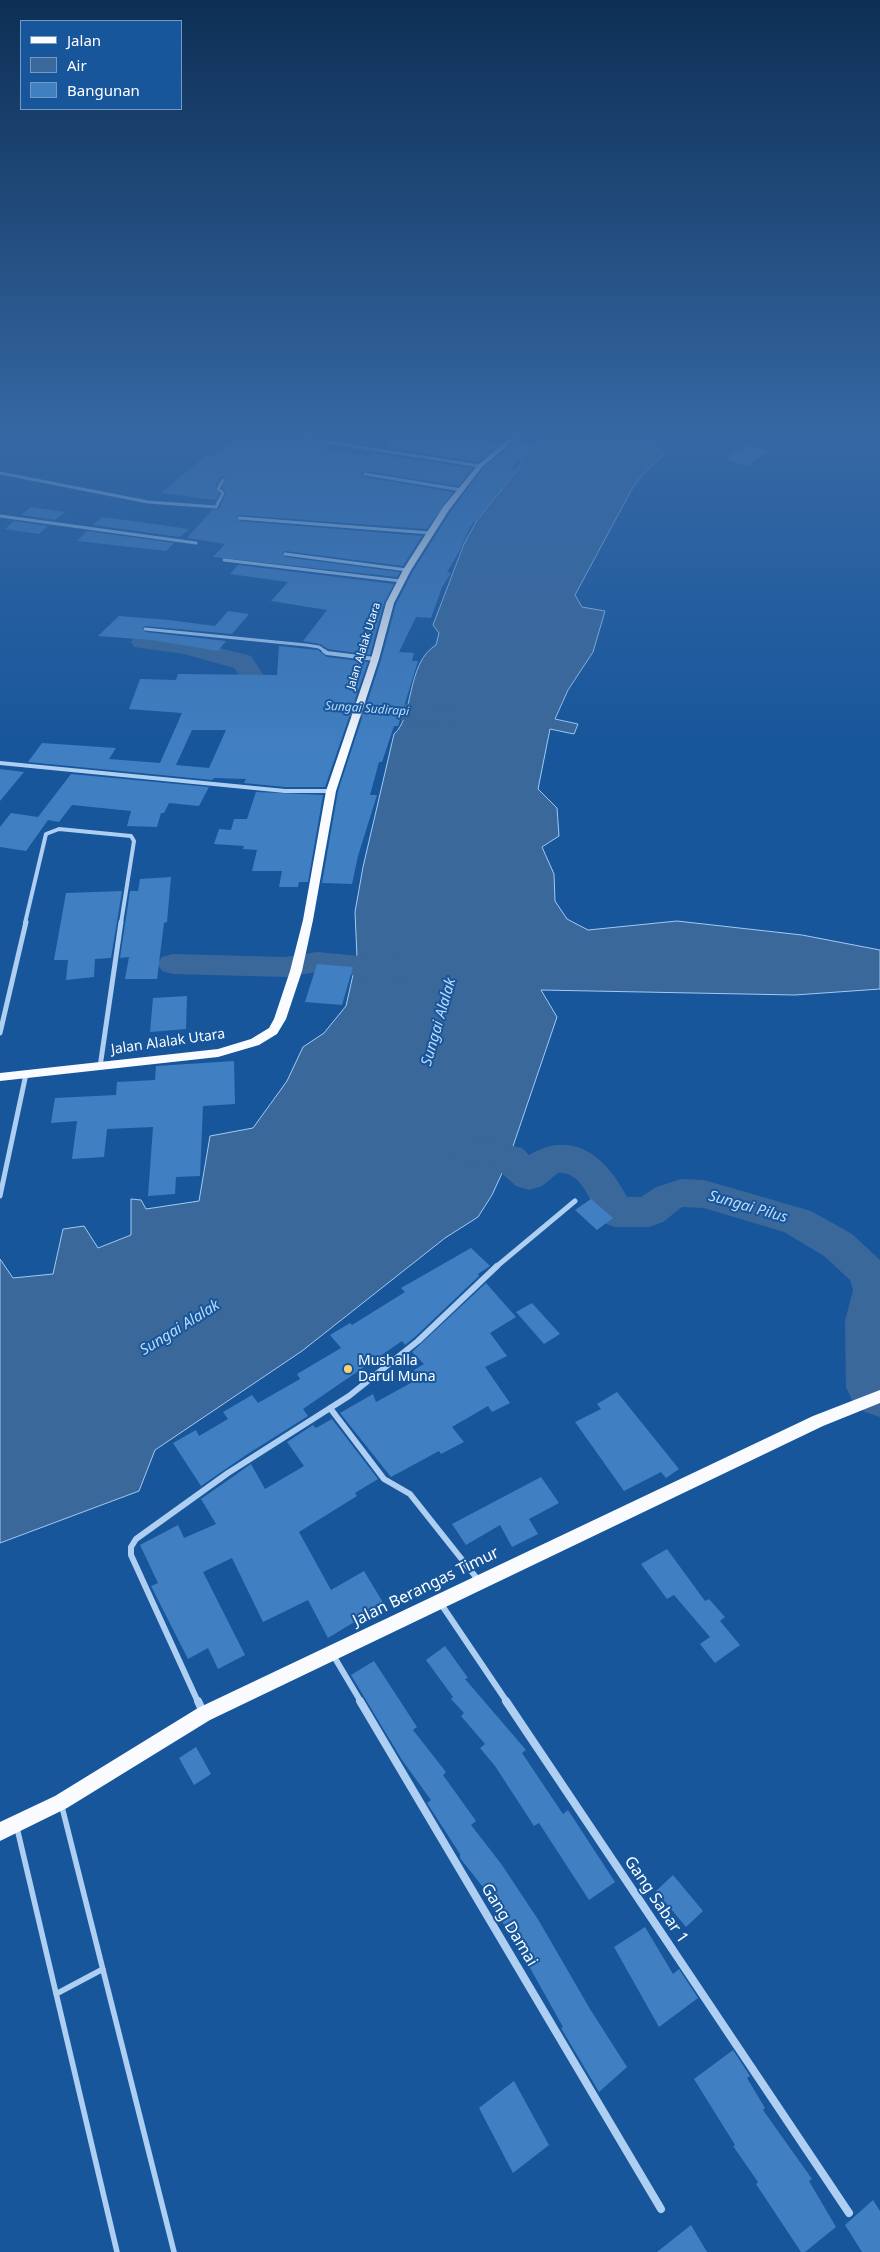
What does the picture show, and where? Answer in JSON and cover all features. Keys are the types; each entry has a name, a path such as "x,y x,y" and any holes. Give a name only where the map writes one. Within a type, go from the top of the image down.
{"main road":[{"name":"Jalan Alalak Utara","path":"0,1077 218,1053 266,1037 273,1031 280,1019 296,971 308,920 331,791 375,659 384,619 401,581 424,542"},
{"name":"Jalan Berangas Timur","path":"0,1832 61,1802 204,1714 818,1421 873,1399"}],"street":[{"path":"189,542 196,543"},
{"path":"285,554 407,570"},
{"path":"224,560 401,581"},
{"path":"144,629 306,645 320,647 327,653 375,659"},
{"path":"0,763 285,791 331,791"},
{"path":"0,1033 46,834 59,829 126,834 131,836 134,841 111,982 100,1067"},
{"path":"0,1196 26,1074"},
{"path":"204,1714 131,1555 131,1547 136,1539 228,1473 349,1396 418,1341 479,1281 575,1201"},
{"path":"330,1408 384,1479 410,1494 480,1581"},
{"name":"Gang Sabar 1","path":"440,1601 849,2213"},
{"name":"Gang Damai","path":"332,1654 661,2209"}],"lane":[{"path":"61,1802 174,2252"},
{"path":"16,1825 117,2252"},
{"path":"56,1994 103,1969"}],"water":[{"name":"Sungai Alalak","path":"465,542 603,542 575,595 582,607 605,611 593,652 568,690 555,719 578,724 574,734 550,729 538,789 557,808 559,836 542,847 554,874 555,901 567,919 588,930 677,921 802,935 880,950 880,989 795,995 541,990 557,1017 509,1158 492,1195 478,1217 445,1238 302,1351 155,1450 139,1491 0,1543 0,1259 13,1278 53,1274 63,1229 84,1226 98,1248 131,1235 131,1199 141,1200 146,1209 199,1201 210,1136 253,1128 287,1081 303,1047 324,1033 346,1006 357,957 355,912 363,867 394,734 405,716 420,664 426,653 436,645 439,633 433,625"}],"building":[{"path":"87,542 174,543 166,551"},
{"path":"213,542 418,542 403,566 285,551 282,553 285,557 400,572 397,577 213,557 225,544"},
{"path":"431,542 463,542 447,572 451,573 442,587 431,618 416,617 399,652 414,653 412,661 418,661 398,726 394,726 382,762 379,762 370,795 377,795 358,856 352,884 322,883 338,791 381,660 396,604 413,571"},
{"path":"238,565 394,584 384,603 370,655 328,649 320,644 303,641 327,610 271,601 288,582 230,574"},
{"path":"228,611 249,614 232,634 145,626 142,628 145,632 226,641 218,651 152,640 98,636 119,616 215,626"},
{"path":"279,646 318,650 327,657 368,662 325,787 285,787 244,783 246,779 214,778 212,780 28,762 42,743 116,748 109,759 160,763 182,713 129,709 140,679 176,680 178,674 277,675","holes":["192,730 226,730 209,768 176,765"]},
{"path":"0,769 24,772 0,801"},
{"path":"71,774 209,787 199,806 169,803 164,813 161,813 157,827 127,826 131,811 72,805 59,822 48,820 26,851 0,847 0,827 11,813 38,817"},
{"path":"256,792 323,795 308,882 299,882 298,887 279,887 282,871 252,871 257,850 243,849 244,846 214,844 219,829 231,830 234,819 247,819"},
{"path":"171,877 167,922 164,923 157,979 125,979 129,957 120,958 130,891 138,891 140,879"},
{"path":"122,891 111,958 95,959 94,977 66,980 68,960 54,960 66,893"},
{"path":"317,964 353,967 342,1005 305,1002"},
{"path":"187,996 186,1029 150,1032 153,998"},
{"path":"234,1061 235,1104 203,1106 200,1176 176,1177 175,1194 148,1196 153,1127 107,1129 104,1157 72,1159 77,1121 51,1123 55,1098 116,1095 117,1082 155,1080 156,1066"},
{"path":"591,1199 613,1218 597,1230 575,1210"},
{"path":"471,1248 490,1266 478,1274 479,1276 415,1337 405,1345 402,1341 303,1409 308,1416 201,1486 173,1443 196,1430 199,1436 228,1419 223,1412 252,1395 258,1403 300,1379 297,1374 341,1348 330,1335 350,1323 352,1325 405,1292 401,1288"},
{"path":"486,1283 516,1317 490,1333 507,1356 485,1367 510,1403 492,1412 488,1406 452,1427 464,1442 441,1454 439,1451 391,1477 340,1413 373,1394 376,1402 420,1378 414,1370 424,1364 412,1352"},
{"path":"532,1303 560,1334 544,1344 516,1312"},
{"path":"617,1392 679,1469 666,1478 661,1472 624,1491 575,1422 601,1409 597,1404"},
{"path":"332,1419 378,1479 355,1493 357,1496 299,1532 331,1590 364,1571 384,1604 328,1638 308,1600 263,1622 232,1558 203,1572 245,1655 218,1669 208,1648 188,1659 151,1586 158,1583 140,1545 178,1525 184,1538 216,1524 201,1499 251,1464 265,1489 304,1466 287,1442 313,1425 316,1428"},
{"path":"541,1477 559,1503 529,1519 538,1534 512,1547 500,1525 466,1545 452,1524"},
{"path":"667,1549 705,1601 709,1599 725,1617 720,1621 740,1645 715,1663 700,1644 710,1637 674,1595 667,1599 641,1564"},
{"path":"445,1646 468,1678 465,1679 526,1750 522,1753 563,1814 568,1810 615,1882 589,1900 539,1823 534,1826 495,1766 480,1748 485,1744 461,1716 464,1713 451,1699 453,1697 426,1660"},
{"path":"374,1661 417,1727 413,1730 446,1772 443,1775 476,1821 471,1825 502,1865 539,1921 590,2009 627,2067 599,2092 561,2028 563,2027 520,1950 487,1898 490,1896 460,1858 460,1854 427,1803 431,1800 402,1760 351,1675"},
{"path":"196,1747 211,1774 194,1785 179,1758"},
{"path":"673,1875 703,1911 686,1927 656,1891"},
{"path":"645,1927 673,1974 679,1969 698,1998 659,2027 614,1947"},
{"path":"733,2050 750,2076 747,2078 765,2108 763,2110 812,2179 809,2181 836,2227 805,2252 801,2252 756,2184 758,2182 733,2146 735,2145 694,2079"},
{"path":"514,2081 549,2145 513,2173 479,2108"},
{"path":"873,2200 880,2211 880,2252 862,2252 845,2225"},
{"path":"691,2225 707,2252 657,2252"}],"waterway":[{"name":"Sungai Sudirapi","path":"143,642 184,647 242,661 257,684 266,689 312,697 315,704 322,707 454,715"},
{"path":"173,964 286,967 317,962 403,970"},
{"name":"Sungai Pilus","path":"460,1147 509,1158 529,1176 537,1168 553,1159 562,1158 579,1163 588,1169 599,1181 615,1212 649,1212 669,1197 681,1193 704,1194 797,1221 838,1245 867,1272 873,1290 865,1321 867,1387 880,1399"}],"place":[{"name":"Mushalla Darul Muna","path":"348,1369"}]}
